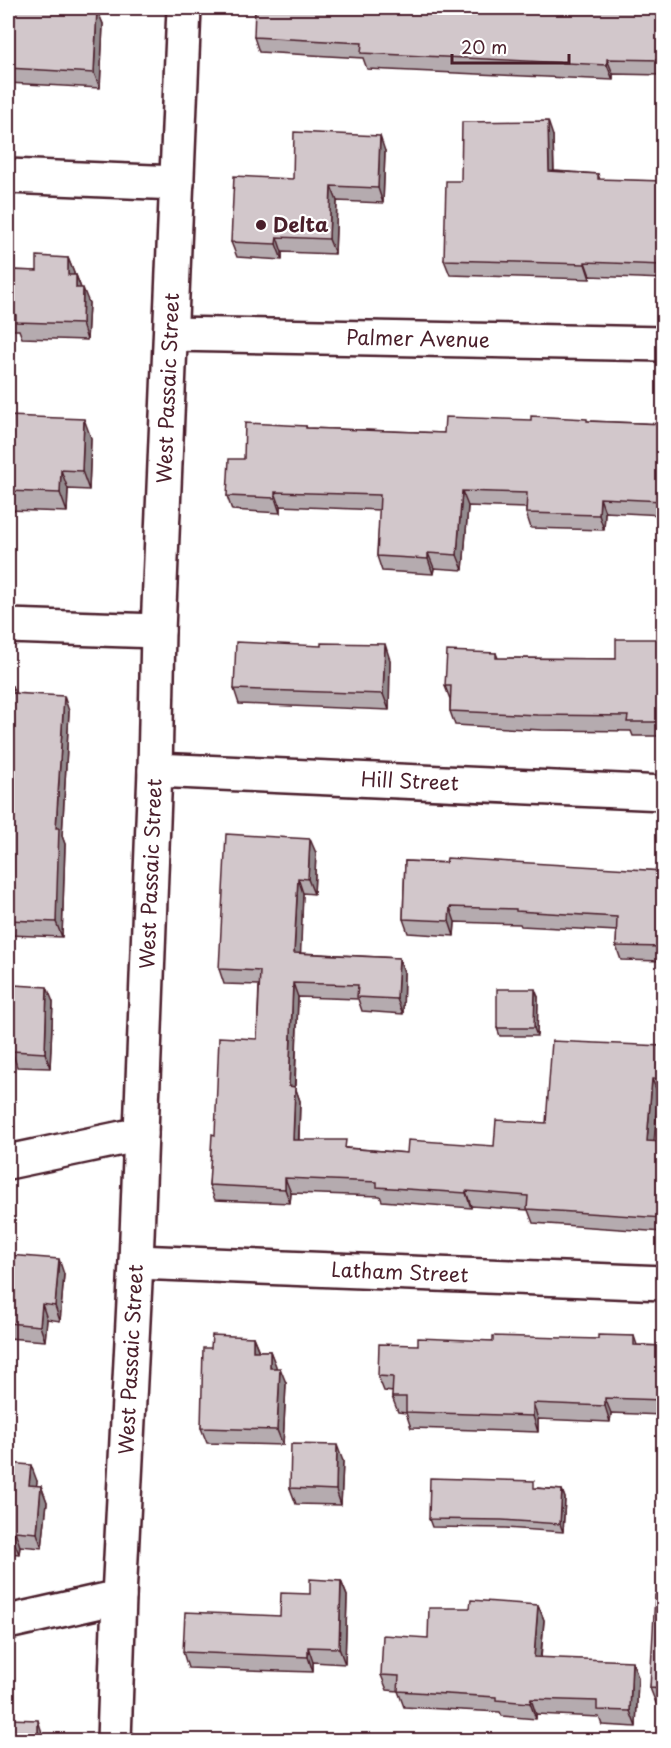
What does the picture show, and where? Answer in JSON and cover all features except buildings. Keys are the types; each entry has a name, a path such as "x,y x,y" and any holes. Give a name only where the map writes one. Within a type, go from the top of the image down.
{"street":[{"name":"West Passaic Street","path":"114,1740 136,1262 155,770 158,631 184,8"},
{"path":"8,176 177,183"},
{"name":"Palmer Avenue","path":"172,334 663,344"},
{"path":"8,626 158,631"},
{"name":"Hill Street","path":"155,770 663,793"},
{"path":"8,1162 141,1134"},
{"name":"Latham Street","path":"136,1262 663,1283"},
{"path":"8,1622 119,1597"}],"place":[{"name":"Delta","path":"261,225"}]}
